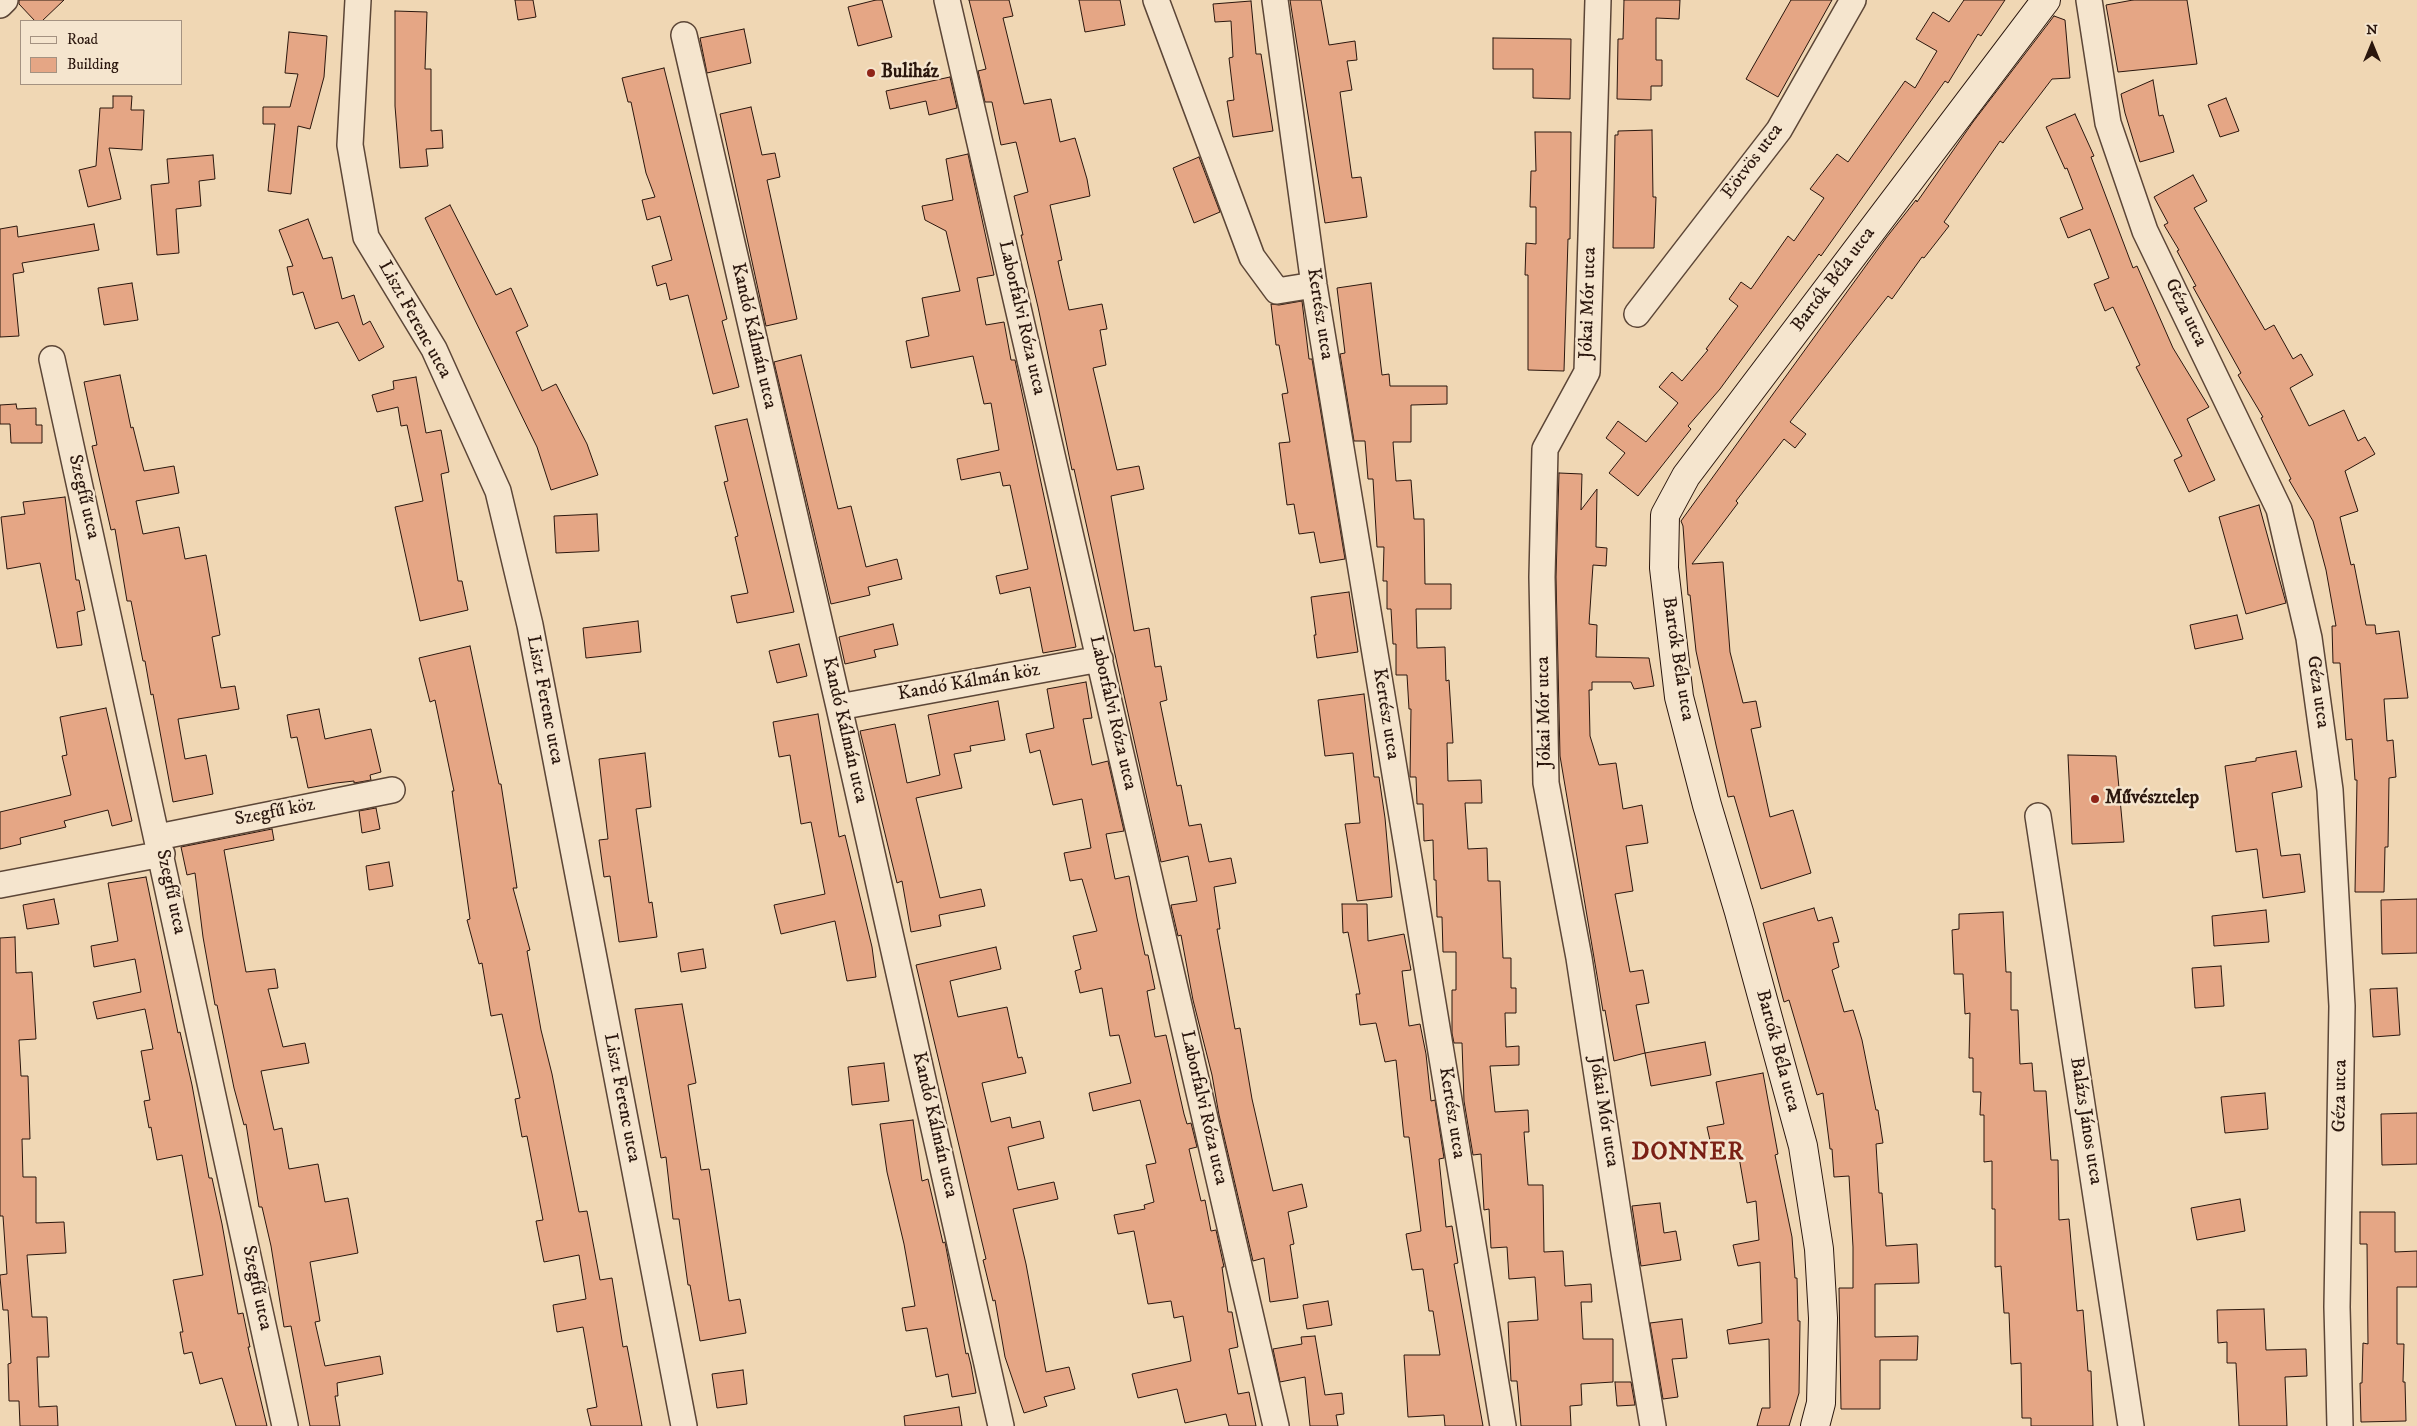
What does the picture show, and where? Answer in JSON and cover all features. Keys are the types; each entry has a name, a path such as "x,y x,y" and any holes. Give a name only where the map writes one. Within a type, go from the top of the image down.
{"street":[{"path":"0,5 5,0"},
{"name":"Liszt Ferenc utca","path":"358,0 350,145 366,236 434,349 498,491 530,625 684,1426"},
{"name":"Laborfalvi Róza utca","path":"947,0 1276,1426"},
{"path":"1156,0 1252,257 1277,291 1314,285"},
{"name":"Kertész utca","path":"1274,0 1314,285 1503,1426"},
{"name":"Jókai Mór utca","path":"1598,0 1587,372 1545,449 1542,577 1546,783 1579,958 1653,1426"},
{"name":"Eötvös utca","path":"1637,314 1779,130 1853,0"},
{"name":"Bartók Béla utca","path":"1814,1426 1821,1403 1823,1318 1819,1249 1803,1146 1739,912 1707,805 1679,697 1664,568 1665,515 1686,476 2046,0"},
{"name":"Géza utca","path":"2089,0 2108,123 2145,231 2280,509 2309,638 2330,790 2342,1006 2337,1306 2340,1426"},
{"name":"Kandó Kálmán utca","path":"684,35 839,706 1001,1426"},
{"name":"Szegfű utca","path":"52,360 286,1426"},
{"name":"Kandó Kálmán köz","path":"839,706 1100,658"},
{"name":"Szegfű köz","path":"0,885 392,790"},
{"name":"Balázs János utca","path":"2038,816 2131,1426"}],"building":[{"path":"19,0 64,0 43,20 34,20 19,4"},
{"path":"515,0 533,0 536,17 518,20"},
{"path":"882,0 892,37 858,46 848,7"},
{"path":"969,0 1009,0 1013,16 1003,18 1024,104 1051,99 1060,142 1075,138 1087,179 1090,196 1050,205 1062,260 1058,261 1069,310 1102,304 1107,329 1100,330 1106,365 1093,368 1117,470 1139,466 1144,489 1111,496 1134,631 1149,628 1155,667 1161,666 1167,700 1160,702 1177,786 1181,785 1189,826 1201,824 1209,862 1231,858 1236,883 1214,887 1220,929 1217,929 1235,1029 1240,1028 1252,1099 1273,1191 1302,1184 1307,1207 1288,1212 1294,1244 1290,1245 1298,1298 1270,1302 1264,1258 1253,1261 1219,1115 1212,1075 1193,1000 1181,935 1178,936 1171,905 1197,901 1188,856 1161,862 1021,235 1023,235 1014,196 1028,192 1016,142 1001,145 992,102 985,102 978,71 986,69"},
{"path":"1079,0 1120,0 1125,25 1085,32"},
{"path":"1290,0 1321,0 1329,45 1355,41 1357,60 1347,61 1352,90 1340,92 1352,178 1361,177 1367,217 1325,223"},
{"path":"1624,0 1680,0 1679,19 1656,18 1656,60 1662,60 1662,86 1651,86 1651,100 1617,99 1618,39 1623,39"},
{"path":"1791,0 1832,0 1778,97 1746,79"},
{"path":"1964,0 2005,0 1981,36 1978,34 1948,83 1945,81 1821,256 1819,254 1720,389 1688,426 1691,429 1638,496 1609,473 1625,453 1606,438 1618,421 1646,442 1678,403 1659,387 1672,372 1682,381 1708,350 1706,349 1738,306 1729,299 1741,282 1751,289 1788,236 1794,241 1824,198 1810,189 1837,154 1848,162 1905,81 1915,88 1937,51 1916,39 1933,12 1949,22"},
{"path":"2133,0 2187,0 2197,64 2118,72 2106,5"},
{"path":"1251,1 1256,54 1261,54 1273,131 1233,137 1227,101 1234,100 1229,58 1233,57 1231,21 1215,22 1213,4"},
{"path":"395,11 427,12 425,69 431,69 431,131 442,130 443,148 426,149 428,166 400,168 395,106"},
{"path":"2054,16 2065,20 2070,78 2052,79 2003,143 2000,141 1944,222 1949,226 1924,258 1922,257 1892,299 1888,296 1790,422 1806,434 1795,448 1784,439 1736,501 1738,503 1692,564 1723,562 1730,652 1743,703 1756,701 1761,727 1751,729 1770,817 1793,810 1811,873 1761,889 1734,796 1728,797 1716,745 1696,651 1690,595 1688,595 1683,526 1681,521 1886,238 1916,200 1917,202 1973,122"},
{"path":"744,29 751,63 707,73 700,38"},
{"path":"289,32 327,36 324,77 310,129 298,126 291,194 268,191 275,124 263,124 263,107 290,107 298,74 285,73"},
{"path":"1493,38 1571,39 1570,99 1533,98 1533,69 1493,69"},
{"path":"664,68 727,319 722,321 739,387 713,394 688,295 670,300 666,283 657,286 652,266 672,260 660,216 647,220 642,200 655,197 646,173 631,102 628,102 622,78"},
{"path":"950,77 957,108 929,115 926,101 890,109 886,91"},
{"path":"2153,80 2159,116 2163,115 2174,152 2140,162 2121,94"},
{"path":"113,96 132,96 131,110 144,110 142,150 109,148 121,199 88,207 79,170 96,166 100,108 113,108"},
{"path":"2226,98 2239,131 2220,137 2208,105"},
{"path":"751,107 762,155 775,153 780,177 767,180 797,319 766,326 720,114"},
{"path":"2075,114 2094,156 2091,157 2133,268 2137,266 2173,348 2209,407 2187,419 2215,480 2189,492 2174,460 2182,456 2136,367 2140,365 2113,307 2105,311 2094,284 2109,278 2090,229 2068,238 2060,218 2083,209 2067,168 2065,169 2046,127"},
{"path":"1652,130 1653,197 1656,197 1654,248 1613,248 1615,135 1618,135 1618,131"},
{"path":"1535,132 1571,132 1570,239 1568,239 1564,371 1528,370 1528,275 1525,275 1526,243 1536,244 1536,207 1530,207 1531,171 1536,171"},
{"path":"968,154 994,275 977,278 986,325 1004,322 1011,360 1015,360 1076,647 1043,653 1030,587 1000,594 996,576 1028,569 1010,485 1003,486 1000,472 961,480 957,459 999,450 991,403 984,404 973,356 911,368 906,341 929,336 922,298 960,291 946,231 925,220 922,206 953,200 946,159"},
{"path":"213,155 215,179 199,181 201,206 176,209 179,253 157,255 151,185 169,183 167,159"},
{"path":"1199,157 1220,212 1194,223 1173,168"},
{"path":"2193,175 2207,201 2194,208 2265,330 2274,325 2293,359 2301,354 2313,375 2290,388 2309,426 2344,410 2358,441 2365,437 2375,454 2345,471 2358,511 2340,517 2351,565 2354,564 2366,625 2375,625 2376,634 2399,631 2408,698 2384,699 2387,741 2393,740 2396,777 2389,778 2388,847 2385,847 2384,892 2355,892 2357,780 2355,780 2352,739 2346,740 2340,663 2333,663 2332,626 2336,626 2326,570 2313,521 2289,480 2291,479 2261,418 2263,417 2238,375 2241,373 2193,287 2196,286 2177,251 2179,250 2164,225 2168,223 2154,197"},
{"path":"450,205 496,295 511,288 528,326 516,332 542,391 556,384 587,444 598,475 551,490 537,447 425,218"},
{"path":"308,219 323,259 332,257 342,299 354,295 363,325 370,321 384,347 359,361 338,322 315,329 303,292 293,295 287,267 293,266 279,230"},
{"path":"94,224 99,250 22,263 24,272 13,274 19,336 0,337 0,229 17,226 18,237"},
{"path":"132,283 138,320 104,325 98,288"},
{"path":"1371,283 1382,375 1389,374 1390,386 1447,386 1447,404 1411,405 1411,442 1393,442 1396,481 1411,480 1414,519 1424,519 1425,584 1451,584 1451,609 1416,609 1417,648 1445,647 1446,681 1449,680 1453,743 1447,743 1448,781 1481,780 1482,803 1465,803 1468,849 1487,848 1488,881 1500,881 1503,958 1511,958 1511,988 1516,988 1516,1013 1505,1013 1506,1047 1519,1046 1519,1065 1490,1066 1495,1112 1528,1110 1529,1132 1524,1132 1528,1185 1543,1185 1544,1252 1563,1251 1565,1286 1591,1284 1592,1302 1581,1302 1583,1339 1613,1339 1613,1382 1581,1384 1582,1405 1570,1406 1571,1426 1521,1426 1517,1381 1511,1381 1508,1322 1538,1320 1535,1277 1509,1279 1507,1247 1491,1248 1489,1209 1484,1210 1481,1154 1473,1155 1464,1101 1462,1043 1454,1043 1452,1033 1452,990 1456,990 1456,952 1443,952 1442,917 1437,917 1433,840 1424,841 1423,804 1417,804 1416,777 1410,777 1411,709 1409,709 1407,675 1396,675 1396,644 1393,644 1391,609 1387,609 1387,581 1383,581 1384,547 1377,547 1373,479 1368,479 1365,441 1354,441 1340,354 1345,353 1337,288"},
{"path":"1302,301 1309,359 1312,359 1345,559 1320,563 1314,532 1299,534 1294,504 1287,505 1279,443 1290,442 1282,394 1288,393 1279,345 1276,345 1271,304 1279,305"},
{"path":"801,355 838,509 851,506 866,567 897,559 902,579 868,587 870,595 831,604 774,362"},
{"path":"120,375 131,428 133,427 144,471 174,466 179,493 136,501 143,534 179,527 185,559 206,555 220,635 212,637 221,688 235,686 239,709 178,719 185,759 206,755 213,794 173,802 153,694 151,695 131,601 127,601 115,529 111,530 92,446 97,445 84,382"},
{"path":"416,377 426,433 441,430 449,472 441,474 458,581 462,581 468,610 420,621 395,507 423,501 407,425 401,426 398,407 377,412 372,395 394,389 393,381"},
{"path":"16,404 17,409 36,408 36,425 42,425 42,443 11,443 10,424 0,424 0,405"},
{"path":"747,419 794,612 737,623 731,596 748,593 735,537 738,536 724,482 728,481 715,426"},
{"path":"1559,473 1582,474 1581,510 1597,489 1596,547 1607,548 1606,566 1593,565 1589,624 1597,625 1596,657 1649,658 1654,686 1634,689 1631,682 1592,682 1592,690 1589,690 1590,736 1599,765 1616,763 1623,809 1642,805 1648,843 1626,846 1633,891 1615,894 1630,972 1643,970 1649,1003 1636,1005 1645,1053 1614,1061 1605,1010 1603,1011 1560,756 1556,577"},
{"path":"65,497 76,580 79,580 85,610 77,612 82,645 57,648 40,563 7,569 1,517 25,514 23,502"},
{"path":"2259,505 2286,603 2246,614 2219,517"},
{"path":"597,514 599,551 556,553 554,516"},
{"path":"1349,592 1358,652 1317,658 1311,597"},
{"path":"2237,615 2243,639 2195,649 2190,625"},
{"path":"638,621 641,652 586,658 583,628"},
{"path":"893,624 898,645 874,650 876,657 845,664 839,637"},
{"path":"799,644 807,676 777,683 769,651"},
{"path":"470,646 499,784 501,784 517,888 513,888 530,950 527,951 541,1030 552,1074 579,1212 587,1211 600,1280 612,1278 623,1347 627,1346 642,1426 591,1426 587,1409 597,1407 583,1327 557,1332 553,1305 586,1299 579,1255 544,1262 536,1221 543,1220 527,1136 522,1137 515,1099 520,1098 502,1014 491,1016 482,963 479,964 467,920 470,919 452,791 454,791 435,700 430,702 419,658"},
{"path":"1086,682 1092,718 1083,719 1092,765 1108,761 1124,831 1106,834 1115,879 1129,876 1145,955 1148,955 1155,989 1147,991 1155,1037 1166,1035 1184,1114 1187,1124 1191,1123 1197,1147 1189,1149 1201,1201 1205,1200 1211,1231 1216,1230 1224,1267 1222,1267 1228,1312 1232,1312 1238,1347 1229,1349 1238,1394 1249,1392 1256,1426 1229,1426 1226,1414 1185,1423 1177,1389 1138,1398 1132,1374 1191,1361 1183,1316 1174,1318 1171,1301 1148,1304 1134,1231 1118,1234 1114,1215 1145,1209 1144,1205 1154,1202 1146,1165 1156,1163 1140,1100 1093,1111 1089,1093 1131,1083 1119,1035 1110,1036 1102,988 1080,993 1075,971 1081,969 1073,936 1097,931 1082,879 1070,881 1064,853 1091,848 1082,799 1053,805 1040,750 1030,753 1026,734 1054,728 1047,689"},
{"path":"1364,694 1374,777 1379,777 1385,818 1392,897 1357,901 1345,824 1360,823 1353,753 1325,756 1318,700"},
{"path":"998,701 1005,740 970,746 971,751 954,754 962,788 916,798 940,898 981,889 985,906 939,915 941,926 911,932 902,881 897,883 860,731 895,724 907,783 940,775 928,715"},
{"path":"106,708 132,821 112,826 108,810 64,821 66,827 20,838 21,844 0,849 0,812 71,795 62,756 67,755 60,717"},
{"path":"319,709 325,739 371,729 381,772 370,775 371,780 308,788 297,737 291,738 287,715"},
{"path":"818,714 839,837 845,835 872,947 876,977 847,981 835,921 781,934 774,905 825,894 811,822 801,824 790,755 779,757 773,722"},
{"path":"2296,751 2302,787 2272,793 2281,856 2300,854 2305,892 2263,898 2257,849 2236,852 2225,766 2256,761 2256,758"},
{"path":"645,753 651,807 636,809 649,903 652,902 657,937 619,942 610,876 604,877 599,840 608,839 599,759"},
{"name":"Művésztelep","path":"2068,755 2116,756 2124,842 2072,844"},
{"path":"376,808 380,829 362,833 359,811"},
{"path":"272,829 274,840 224,850 246,972 275,969 278,988 268,989 283,1047 305,1043 309,1063 261,1071 274,1130 282,1128 289,1169 318,1164 325,1202 348,1198 358,1253 310,1262 320,1321 315,1322 325,1366 380,1356 383,1374 337,1383 338,1396 335,1396 340,1426 310,1426 291,1326 284,1327 271,1246 262,1207 259,1207 246,1124 244,1125 234,1088 217,1005 215,1005 203,937 195,873 187,875 181,847"},
{"path":"389,862 393,886 369,890 366,866"},
{"path":"146,877 178,1033 180,1032 192,1085 209,1178 212,1178 222,1224 238,1314 243,1313 250,1347 248,1347 267,1426 236,1426 222,1378 200,1384 192,1352 184,1354 180,1332 183,1332 173,1280 203,1275 182,1155 157,1160 151,1127 149,1128 144,1101 150,1100 141,1051 153,1049 145,1009 97,1019 93,1002 141,992 135,959 94,967 91,946 118,941 108,883"},
{"path":"54,899 59,924 27,929 23,905"},
{"path":"2417,899 2417,953 2382,954 2381,900"},
{"path":"1342,904 1367,904 1368,941 1404,934 1411,970 1402,971 1409,1026 1420,1024 1426,1054 1431,1101 1435,1100 1444,1158 1439,1159 1446,1227 1452,1226 1458,1263 1454,1264 1483,1426 1445,1426 1444,1415 1408,1417 1404,1355 1440,1355 1433,1311 1429,1311 1423,1269 1412,1270 1406,1234 1421,1231 1409,1137 1404,1137 1396,1060 1385,1062 1376,1023 1360,1025 1356,994 1360,994 1348,932 1343,933"},
{"path":"1814,908 1818,921 1832,917 1839,942 1833,943 1839,967 1832,970 1844,1012 1853,1010 1862,1040 1876,1110 1878,1110 1883,1143 1876,1144 1879,1193 1882,1193 1886,1246 1917,1244 1919,1283 1875,1284 1875,1337 1918,1336 1917,1360 1880,1360 1880,1409 1841,1409 1839,1288 1853,1288 1849,1176 1834,1177 1832,1149 1830,1149 1823,1093 1817,1095 1789,1000 1784,1002 1763,923"},
{"path":"2266,910 2269,942 2214,946 2212,916"},
{"path":"2003,912 2006,972 2011,972 2011,1010 2018,1010 2020,1064 2032,1063 2034,1091 2046,1091 2051,1160 2058,1160 2059,1220 2069,1219 2077,1311 2083,1310 2088,1371 2091,1371 2093,1426 2031,1426 2031,1418 2022,1418 2021,1363 2011,1364 2009,1313 2004,1313 2001,1266 1995,1267 1995,1209 1992,1209 1992,1161 1984,1162 1984,1115 1980,1115 1981,1092 1973,1092 1973,1058 1969,1058 1970,1013 1965,1014 1963,974 1954,974 1952,930 1959,929 1959,914"},
{"path":"15,937 16,973 32,972 36,1039 19,1040 21,1076 28,1076 30,1139 22,1139 23,1177 36,1177 36,1223 64,1222 66,1253 27,1255 32,1317 47,1317 49,1357 37,1357 39,1407 57,1406 58,1426 20,1426 19,1401 9,1401 8,1364 11,1363 8,1310 3,1310 0,1277 0,1275 7,1274 3,1216 0,1216 0,938"},
{"path":"996,947 1001,969 950,981 958,1017 1007,1007 1018,1058 1022,1057 1026,1073 982,1083 991,1122 1010,1117 1012,1128 1040,1121 1044,1138 1008,1147 1018,1190 1054,1182 1058,1199 1013,1209 1026,1264 1046,1372 1069,1367 1075,1389 1044,1397 1047,1406 1024,1413 1005,1357 995,1300 993,1301 983,1260 986,1259 916,965"},
{"path":"703,949 706,968 681,972 678,953"},
{"path":"2221,966 2224,1006 2195,1008 2192,968"},
{"path":"2397,988 2400,1035 2373,1037 2370,989"},
{"path":"682,1004 696,1083 688,1085 701,1170 709,1169 729,1301 740,1299 746,1333 700,1341 690,1285 688,1285 679,1219 673,1219 666,1157 661,1158 635,1009"},
{"path":"1705,1042 1711,1075 1651,1086 1645,1053"},
{"path":"884,1063 889,1101 852,1105 848,1067"},
{"path":"1763,1073 1778,1154 1775,1155 1792,1237 1795,1278 1797,1278 1798,1321 1800,1321 1799,1393 1789,1426 1757,1426 1762,1408 1770,1408 1769,1339 1729,1344 1727,1330 1762,1323 1760,1262 1738,1266 1733,1245 1759,1240 1756,1201 1747,1203 1736,1140 1711,1145 1707,1127 1724,1124 1716,1082"},
{"path":"2265,1093 2268,1129 2225,1133 2221,1097"},
{"path":"2417,1113 2417,1164 2382,1165 2381,1114"},
{"path":"913,1120 922,1181 928,1179 943,1243 945,1242 966,1354 968,1353 976,1393 952,1397 948,1374 936,1377 927,1328 906,1331 902,1308 915,1306 904,1244 887,1172 880,1124"},
{"path":"2240,1199 2245,1231 2197,1240 2191,1208"},
{"path":"1660,1203 1664,1233 1676,1231 1681,1260 1641,1266 1632,1206"},
{"path":"2360,1212 2395,1212 2395,1252 2417,1251 2417,1287 2397,1287 2397,1344 2404,1344 2403,1382 2405,1382 2406,1421 2361,1422 2360,1383 2362,1383 2363,1343 2368,1344 2367,1244 2360,1244"},
{"path":"1328,1301 1332,1325 1307,1329 1303,1305"},
{"path":"2264,1309 2266,1350 2306,1349 2307,1376 2285,1377 2287,1426 2239,1426 2236,1363 2227,1363 2227,1342 2218,1343 2217,1310"},
{"path":"1682,1319 1687,1358 1672,1359 1678,1397 1663,1399 1650,1323"},
{"path":"1315,1336 1325,1395 1342,1393 1344,1414 1336,1415 1338,1426 1310,1426 1305,1377 1280,1382 1273,1349 1302,1344 1301,1337"},
{"path":"743,1370 747,1404 717,1408 712,1374"},
{"path":"1615,1382 1631,1382 1635,1405 1617,1406"},
{"path":"959,1407 962,1426 905,1426 904,1416"}],"place":[{"name":"Buliház","path":"871,73"},
{"name":"Művésztelep","path":"2095,799"}],"district":[{"name":"DONNER","path":"1688,1154"}]}
